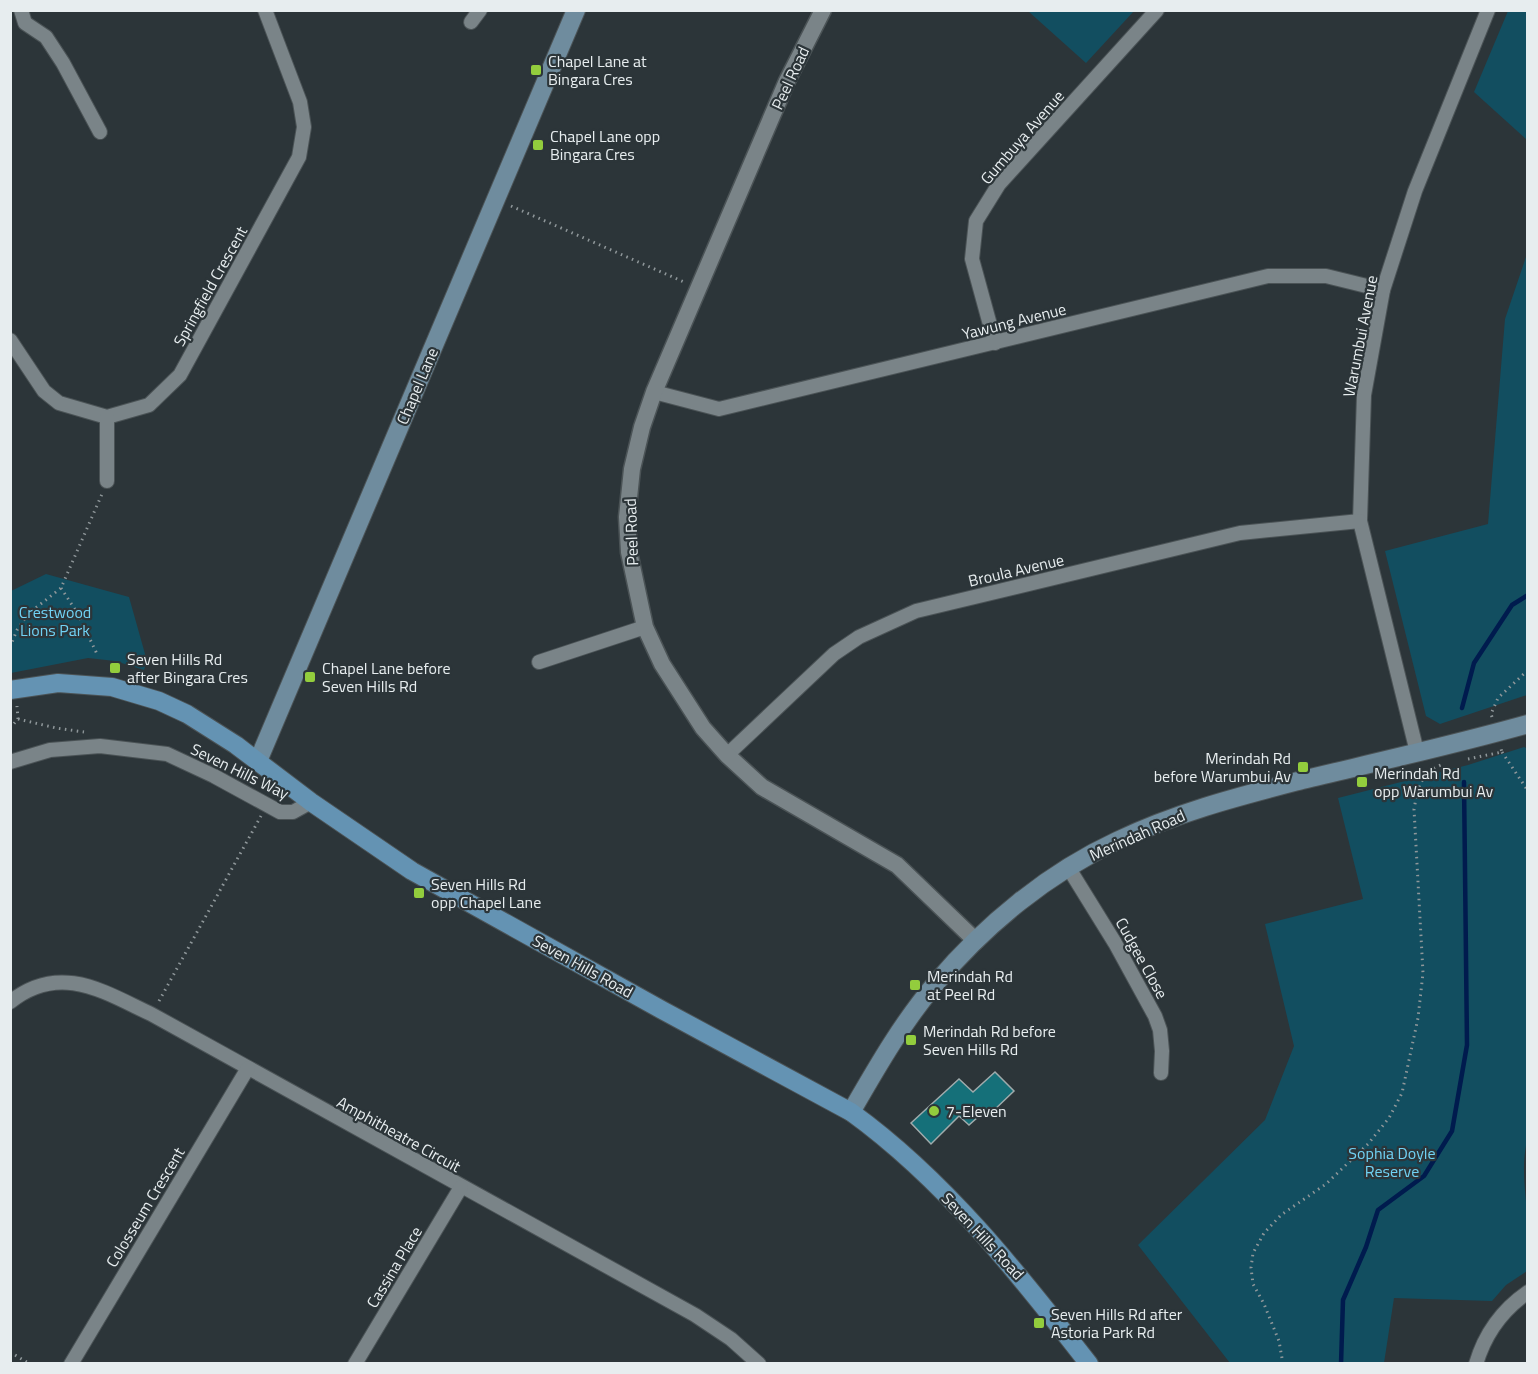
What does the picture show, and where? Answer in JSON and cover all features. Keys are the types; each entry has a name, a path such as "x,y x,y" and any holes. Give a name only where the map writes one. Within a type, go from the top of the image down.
{"main road":[{"name":"Chapel Lane","path":"258,761 576,10"},
{"name":"Seven Hills Road","path":"14,698 58,683 86,684 136,693 187,714 258,761 311,802 412,871 851,1112 878,1131 910,1159 1011,1264 1089,1364"},
{"name":"Merindah Road","path":"851,1112 904,1023 937,981 976,940 1027,896 1068,867 1115,842 1199,807 1527,724"}],"street":[{"path":"21,10 25,23 46,37 63,63 100,132"},
{"name":"Springfield Crescent","path":"107,417 150,405 180,375 299,157 304,128 300,102 265,10"},
{"path":"471,22 480,10"},
{"name":"Peel Road","path":"823,10 787,81 654,392 642,427 632,469 627,517 629,552 645,627 662,664 683,700 703,728 727,755 762,787 897,865 976,940"},
{"name":"Gumbuya Avenue","path":"994,343 972,259 976,221 999,184 1157,10"},
{"name":"Warumbui Avenue","path":"1417,752 1359,522 1364,394 1383,290 1415,191 1488,10"},
{"name":"Yawung Avenue","path":"654,392 719,409 1268,276 1326,276 1383,290"},
{"path":"10,340 44,391 59,403 107,417 107,481"},
{"name":"Broula Avenue","path":"727,755 834,654 859,637 916,611 1240,534 1359,522"},
{"path":"539,662 645,627"},
{"name":"Seven Hills Way","path":"10,762 50,750 100,746 167,754 214,776 280,812 293,812 311,802"},
{"name":"Cudgee Close","path":"1068,867 1115,943 1155,1016 1160,1030 1161,1073"},
{"name":"Amphitheatre Circuit","path":"10,1002 31,989 48,984 79,983 95,987 151,1014 695,1315 731,1339 759,1364"},
{"name":"Colosseum Crescent","path":"71,1364 248,1068"},
{"name":"Cassina Place","path":"355,1364 461,1187"},
{"path":"1476,1364 1491,1328 1512,1303 1527,1292"}],"path":[{"path":"496,199 698,288"},
{"path":"10,646 28,614 61,588 107,481"},
{"path":"61,588 78,614 98,654"},
{"path":"1527,670 1498,698 1491,714 1502,752 1527,791"},
{"path":"14,698 18,719"},
{"path":"10,728 18,719"},
{"path":"18,719 89,733"},
{"path":"1464,760 1502,752"},
{"path":"1283,1364 1279,1341 1253,1284 1251,1268 1253,1253 1264,1233 1281,1215 1326,1184 1368,1144 1389,1119 1401,1093 1418,1018 1423,973 1414,809 1418,789 1429,770 1445,763"},
{"path":"151,1014 264,811"},
{"path":"10,1352 30,1364"}],"green space":[{"path":"1028,11 1134,11 1086,63"},
{"path":"1508,11 1527,11 1527,140 1474,92"},
{"path":"1527,254 1527,695 1440,724 1426,716 1385,551 1488,524 1505,319"},
{"name":"Crestwood Lions Park","path":"46,574 129,597 147,661 144,670 115,661 88,658 11,673 11,591"},
{"name":"Sophia Doyle Reserve","path":"1524,747 1528,749 1528,1137 1524,1169 1528,1223 1527,1271 1506,1285 1492,1301 1394,1298 1384,1363 1230,1363 1138,1245 1265,1120 1294,1046 1265,924 1363,899 1338,798 1468,765"}],"building":[{"path":"995,1072 1014,1091 991,1113 987,1109 969,1125 959,1116 931,1144 911,1123 959,1079 973,1092"}],"waterway":[{"path":"1462,708 1474,663 1512,605 1528,595"},
{"path":"1341,1364 1343,1300 1366,1247 1378,1210 1424,1176 1452,1131 1467,1045 1464,782"}],"place":[{"name":"Chapel Lane at Bingara Cres","path":"536,70"},
{"name":"Chapel Lane opp Bingara Cres","path":"538,145"},
{"name":"Seven Hills Rd after Bingara Cres","path":"115,668"},
{"name":"Chapel Lane before Seven Hills Rd","path":"310,677"},
{"name":"Merindah Rd before Warumbui Av","path":"1303,767"},
{"name":"Merindah Rd opp Warumbui Av","path":"1362,782"},
{"name":"Seven Hills Rd opp Chapel Lane","path":"419,893"},
{"name":"Merindah Rd at Peel Rd","path":"915,985"},
{"name":"Merindah Rd before Seven Hills Rd","path":"911,1040"},
{"name":"7-Eleven","path":"934,1111"},
{"name":"Seven Hills Rd after Astoria Park Rd","path":"1039,1323"}]}
